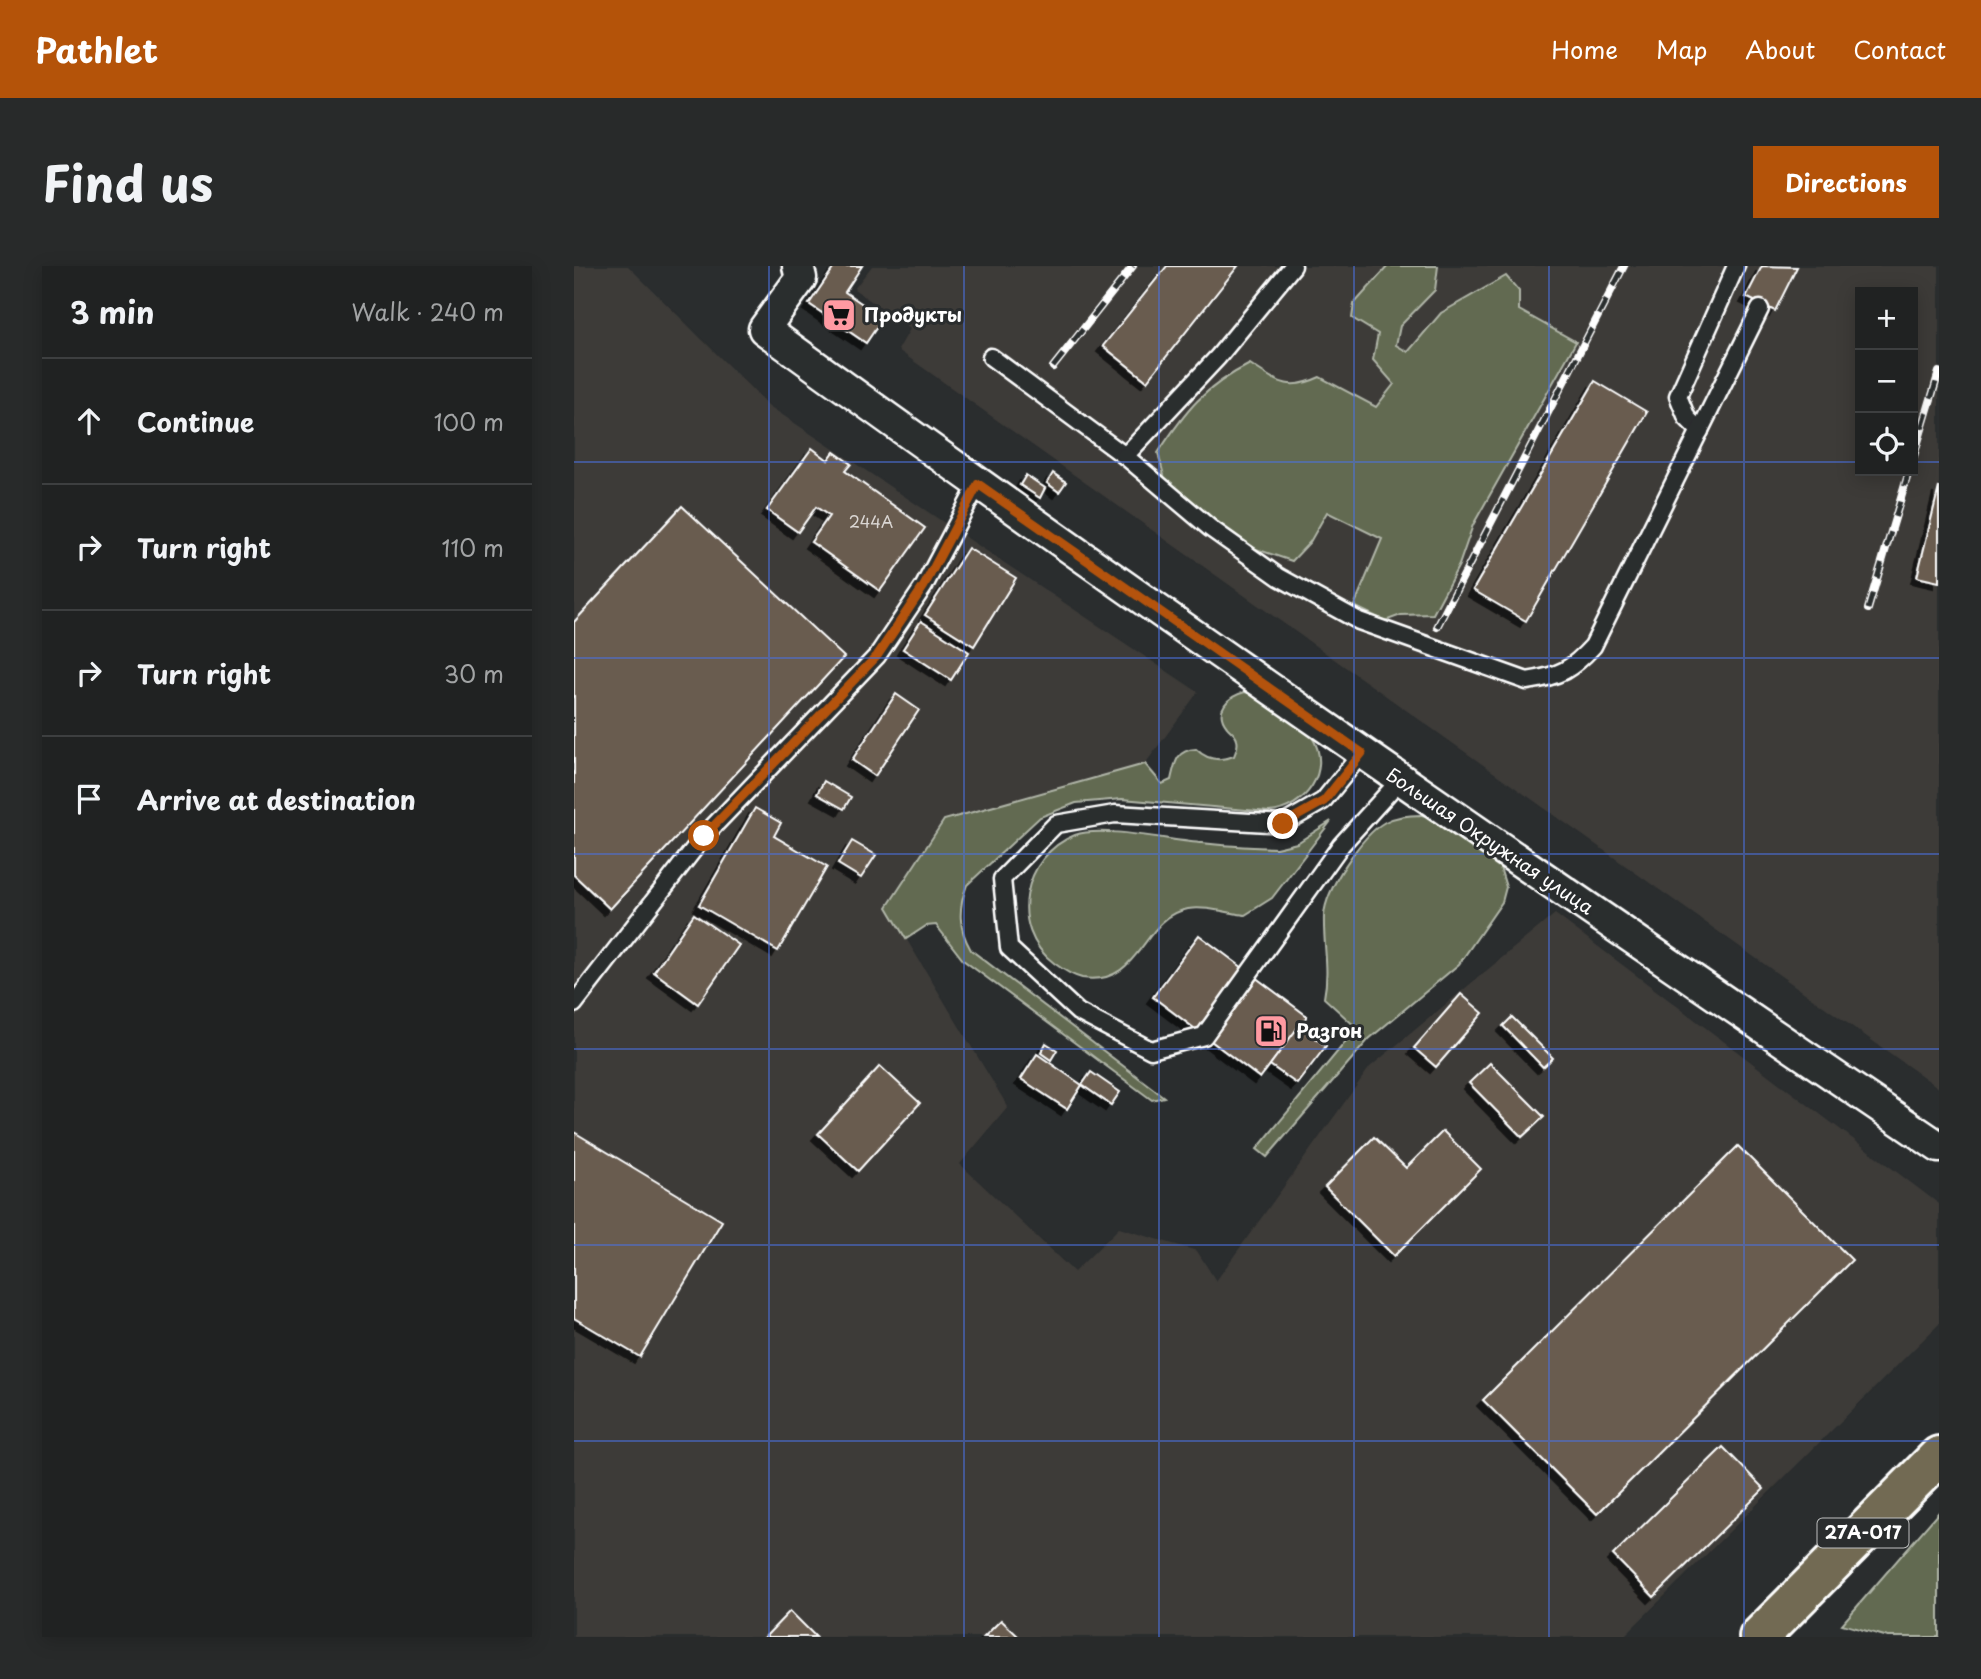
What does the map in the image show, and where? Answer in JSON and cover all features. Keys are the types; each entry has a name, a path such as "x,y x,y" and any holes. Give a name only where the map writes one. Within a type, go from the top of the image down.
{"main road":[{"name":"27А-017","path":"1759,1637 1939,1456"}],"street":[{"name":"Большая Окружная улица","path":"804,270 764,329 978,484 1399,780 1939,1147"}],"lane":[{"path":"1125,456 1218,357 1293,266"},
{"path":"1700,431 1687,418 1678,396 1736,266"},
{"path":"991,357 1125,456 1210,528 1279,577 1359,621 1527,681 1556,677 1577,664 1594,646 1760,309"},
{"path":"574,1004 704,836 877,656 924,586 978,484"},
{"path":"1362,753 1324,801 1283,824 1115,814 1056,824 1002,879 1009,948 1078,1012 1151,1050 1204,1036 1342,845 1399,780"}],"shaded area":[{"path":"574,266 628,266 769,406 1198,692 1145,764 944,820 887,907 1008,1107 960,1164 1074,1272 1119,1228 1197,1251 1216,1281 1370,1067 1555,914 1939,1204 1939,1324 1623,1637 574,1637"},
{"path":"872,266 1939,266 1939,1088 898,350 910,329 854,289"}],"green space":[{"path":"1388,266 1438,266 1435,290 1400,326 1396,345 1408,352 1441,313 1506,276 1519,291 1519,310 1576,342 1473,525 1459,565 1433,614 1401,615 1385,621 1354,606 1382,539 1327,512 1310,542 1292,561 1247,546 1166,483 1158,453 1197,401 1220,382 1250,364 1283,383 1300,384 1320,377 1376,407 1394,384 1373,360 1378,334 1352,318 1354,304"},
{"path":"1245,692 1255,695 1300,725 1312,737 1318,750 1317,775 1312,786 1294,804 1269,812 1122,799 1076,803 1040,817 967,885 962,902 962,926 971,950 1164,1097 1152,1100 963,960 936,925 926,926 906,939 887,907 944,820 1145,764 1162,784 1171,780 1178,758 1189,750 1196,749 1204,756 1214,759 1234,756 1237,740 1223,721 1222,710 1229,700"},
{"path":"1422,815 1433,818 1498,861 1506,887 1502,902 1459,964 1369,1039 1267,1157 1257,1149 1357,1028 1324,998 1324,916 1331,892 1346,864 1376,829 1394,818"},
{"path":"1331,821 1272,898 1245,915 1195,908 1172,915 1160,924 1130,962 1117,972 1102,978 1082,978 1060,968 1040,949 1030,932 1026,913 1027,894 1033,876 1043,859 1057,845 1075,835 1087,832 1119,833 1211,844 1276,848 1297,843"},
{"path":"1939,1512 1939,1637 1888,1637 1842,1624"}],"building":[{"path":"835,266 862,266 845,292 883,318 866,343 809,304"},
{"path":"1167,266 1238,266 1147,381 1103,346"},
{"path":"1762,266 1797,267 1775,311 1746,297"},
{"path":"1595,381 1647,412 1526,621 1473,590"},
{"path":"812,448 828,460 834,452 851,464 845,471 925,528 880,591 811,542 829,516 816,507 798,532 767,510"},
{"path":"1053,473 1066,482 1059,492 1047,483"},
{"path":"1026,475 1045,488 1040,498 1020,485"},
{"path":"1939,487 1939,582 1917,577"},
{"path":"682,506 844,657 610,909 574,875 574,622"},
{"path":"968,548 1016,578 974,646 925,615"},
{"path":"921,621 969,652 951,680 903,649"},
{"path":"896,694 919,710 875,776 852,760"},
{"path":"824,781 851,797 844,809 817,794"},
{"path":"755,808 781,823 774,836 827,867 778,951 699,905"},
{"path":"852,841 876,855 861,878 838,864"},
{"path":"694,914 739,945 698,1004 654,972"},
{"path":"1199,935 1307,1016 1260,1078 1153,997"},
{"path":"1461,994 1483,1013 1436,1067 1414,1048"},
{"path":"1512,1017 1553,1058 1543,1067 1503,1026"},
{"path":"1299,1026 1326,1046 1297,1084 1270,1065"},
{"path":"1046,1043 1057,1050 1051,1060 1041,1053"},
{"path":"1037,1054 1082,1085 1067,1109 1021,1079"},
{"path":"1490,1063 1544,1117 1522,1137 1469,1083"},
{"path":"880,1066 920,1103 858,1171 818,1134"},
{"path":"1091,1072 1120,1092 1111,1105 1082,1085"},
{"path":"1443,1131 1481,1169 1394,1256 1325,1187 1374,1137 1406,1168"},
{"path":"574,1132 722,1221 640,1357 574,1318"},
{"path":"1738,1146 1852,1260 1597,1514 1483,1400"},
{"path":"1723,1447 1764,1489 1654,1597 1613,1555"},
{"path":"790,1611 816,1637 765,1637"},
{"path":"1001,1620 1019,1637 984,1637"}],"railway":[{"path":"1053,367 1133,266"},
{"path":"1437,627 1624,266"},
{"path":"1918,442 1939,372"},
{"path":"1868,609 1908,476"}],"place":[{"name":"Продукты","path":"839,315"},
{"name":"Разгон","path":"1271,1031"}],"route":[{"path":"704,836 877,656 924,586 978,484 1362,753 1324,801 1283,824"}]}
